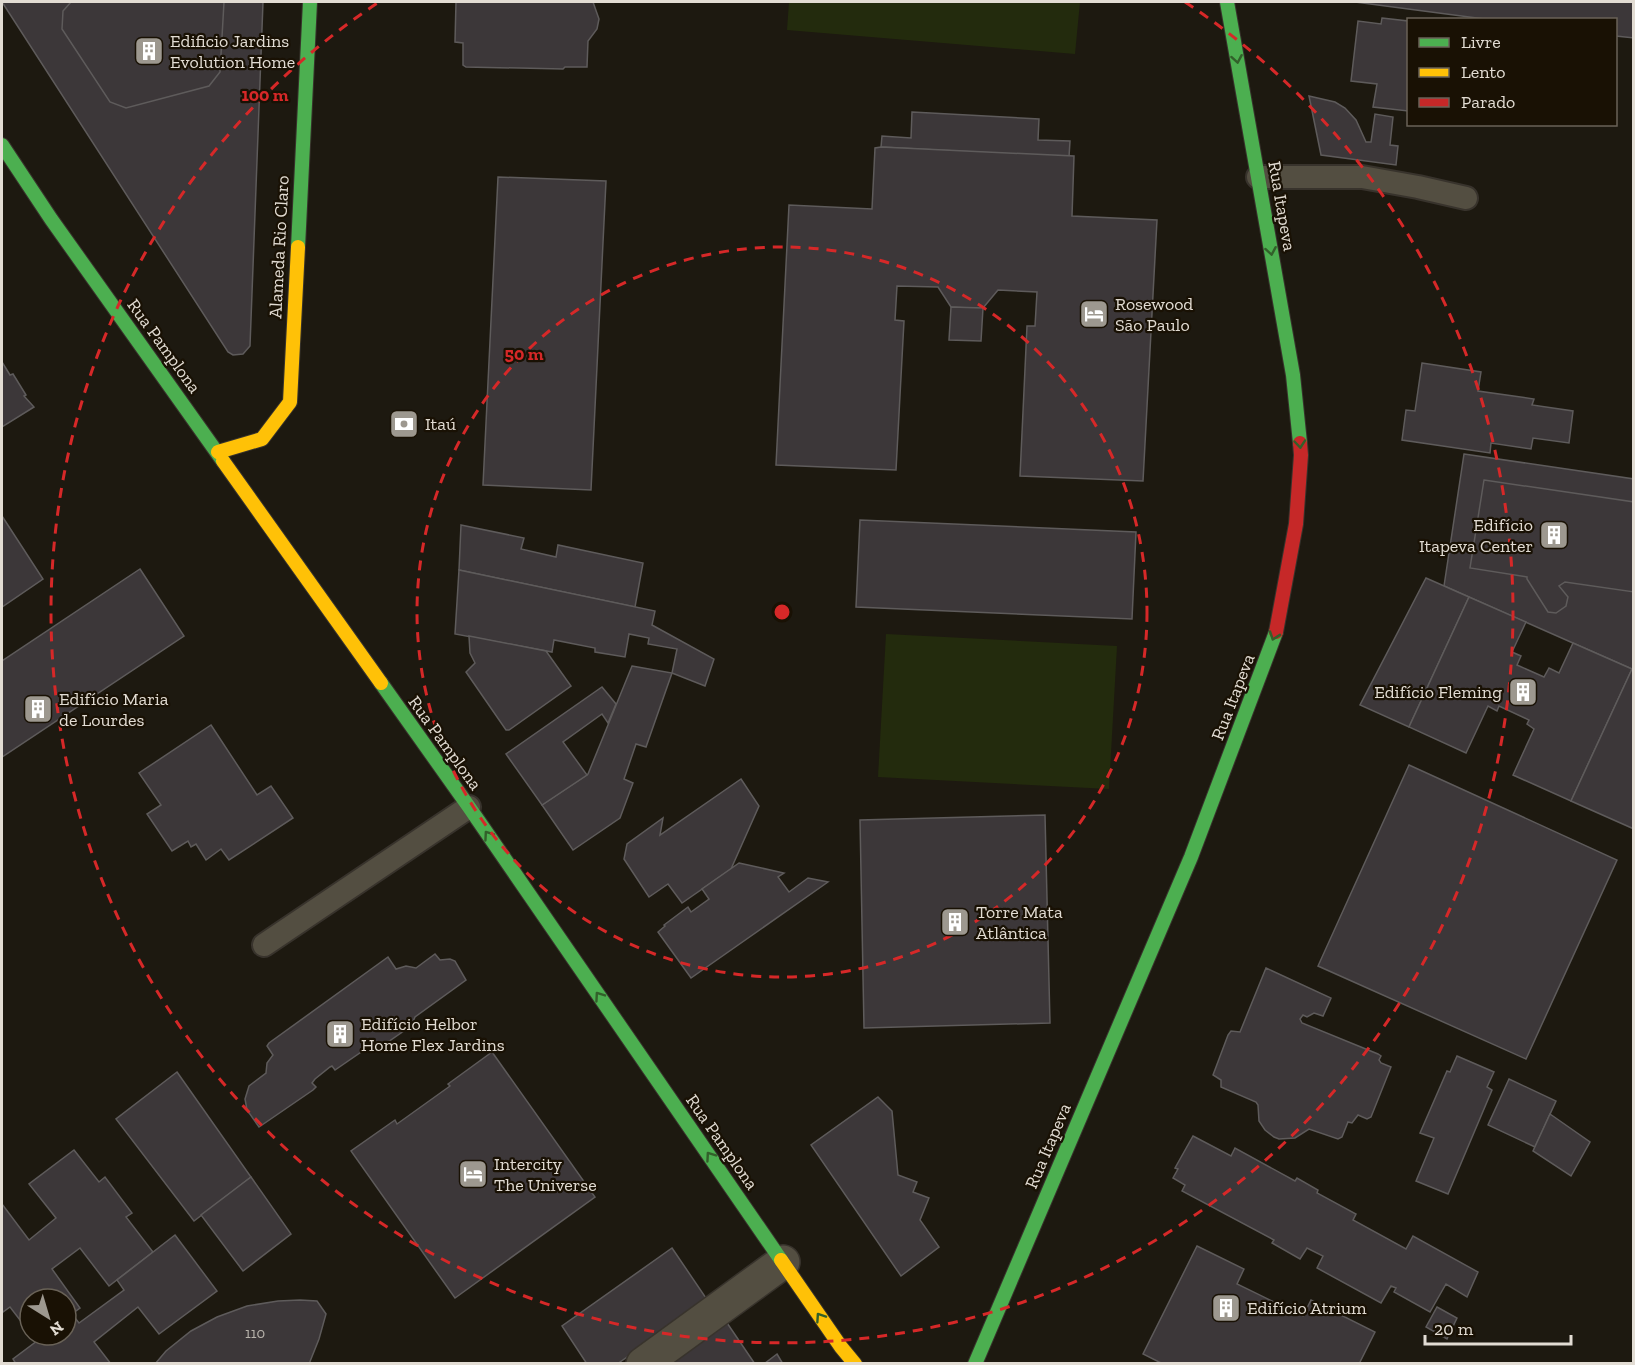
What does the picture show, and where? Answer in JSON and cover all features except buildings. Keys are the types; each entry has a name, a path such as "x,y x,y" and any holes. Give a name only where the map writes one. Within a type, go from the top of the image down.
{"street":[{"name":"Alameda Rio Claro","path":"218,452 262,439 290,402 310,2"},
{"name":"Rua Itapeva","path":"975,1364 1186,868 1277,629 1296,524 1301,455 1293,375 1227,2"},
{"name":"Rua Pamplona","path":"2,145 51,219 469,807 841,1347 855,1364"},
{"path":"643,1364 783,1262"}],"lane":[{"path":"1258,177 1362,177 1466,198"},
{"path":"264,945 469,807"}],"green space":[{"path":"789,2 1080,2 1075,54 787,30"},
{"path":"886,634 1117,646 1109,789 878,777"}],"traffic: fast":[{"path":"298,247 310,2"},
{"path":"1227,2 1293,375 1300,443"},
{"path":"2,145 51,219 223,461"},
{"path":"975,1364 1191,857 1276,632"},
{"path":"381,683 781,1260"}],"traffic: slow":[{"path":"218,452 262,439 290,402 298,247"},
{"path":"223,461 381,683"},
{"path":"781,1260 855,1364"}],"traffic: jam":[{"path":"1276,632 1296,524 1300,443"}],"place":[{"name":"Edificio Jardins Evolution Home","path":"149,51"},
{"name":"Rosewood São Paulo","path":"1094,314"},
{"name":"Itaú","path":"404,424"},
{"name":"Edifício Itapeva Center","path":"1554,535"},
{"name":"Edifício Fleming","path":"1523,692"},
{"name":"Edifício Maria de Lourdes","path":"38,709"},
{"name":"Torre Mata Atlântica","path":"955,922"},
{"name":"Edifício Helbor Home Flex Jardins","path":"340,1034"},
{"name":"Intercity The Universe","path":"473,1174"},
{"name":"Edifício Atrium","path":"1226,1308"}]}
